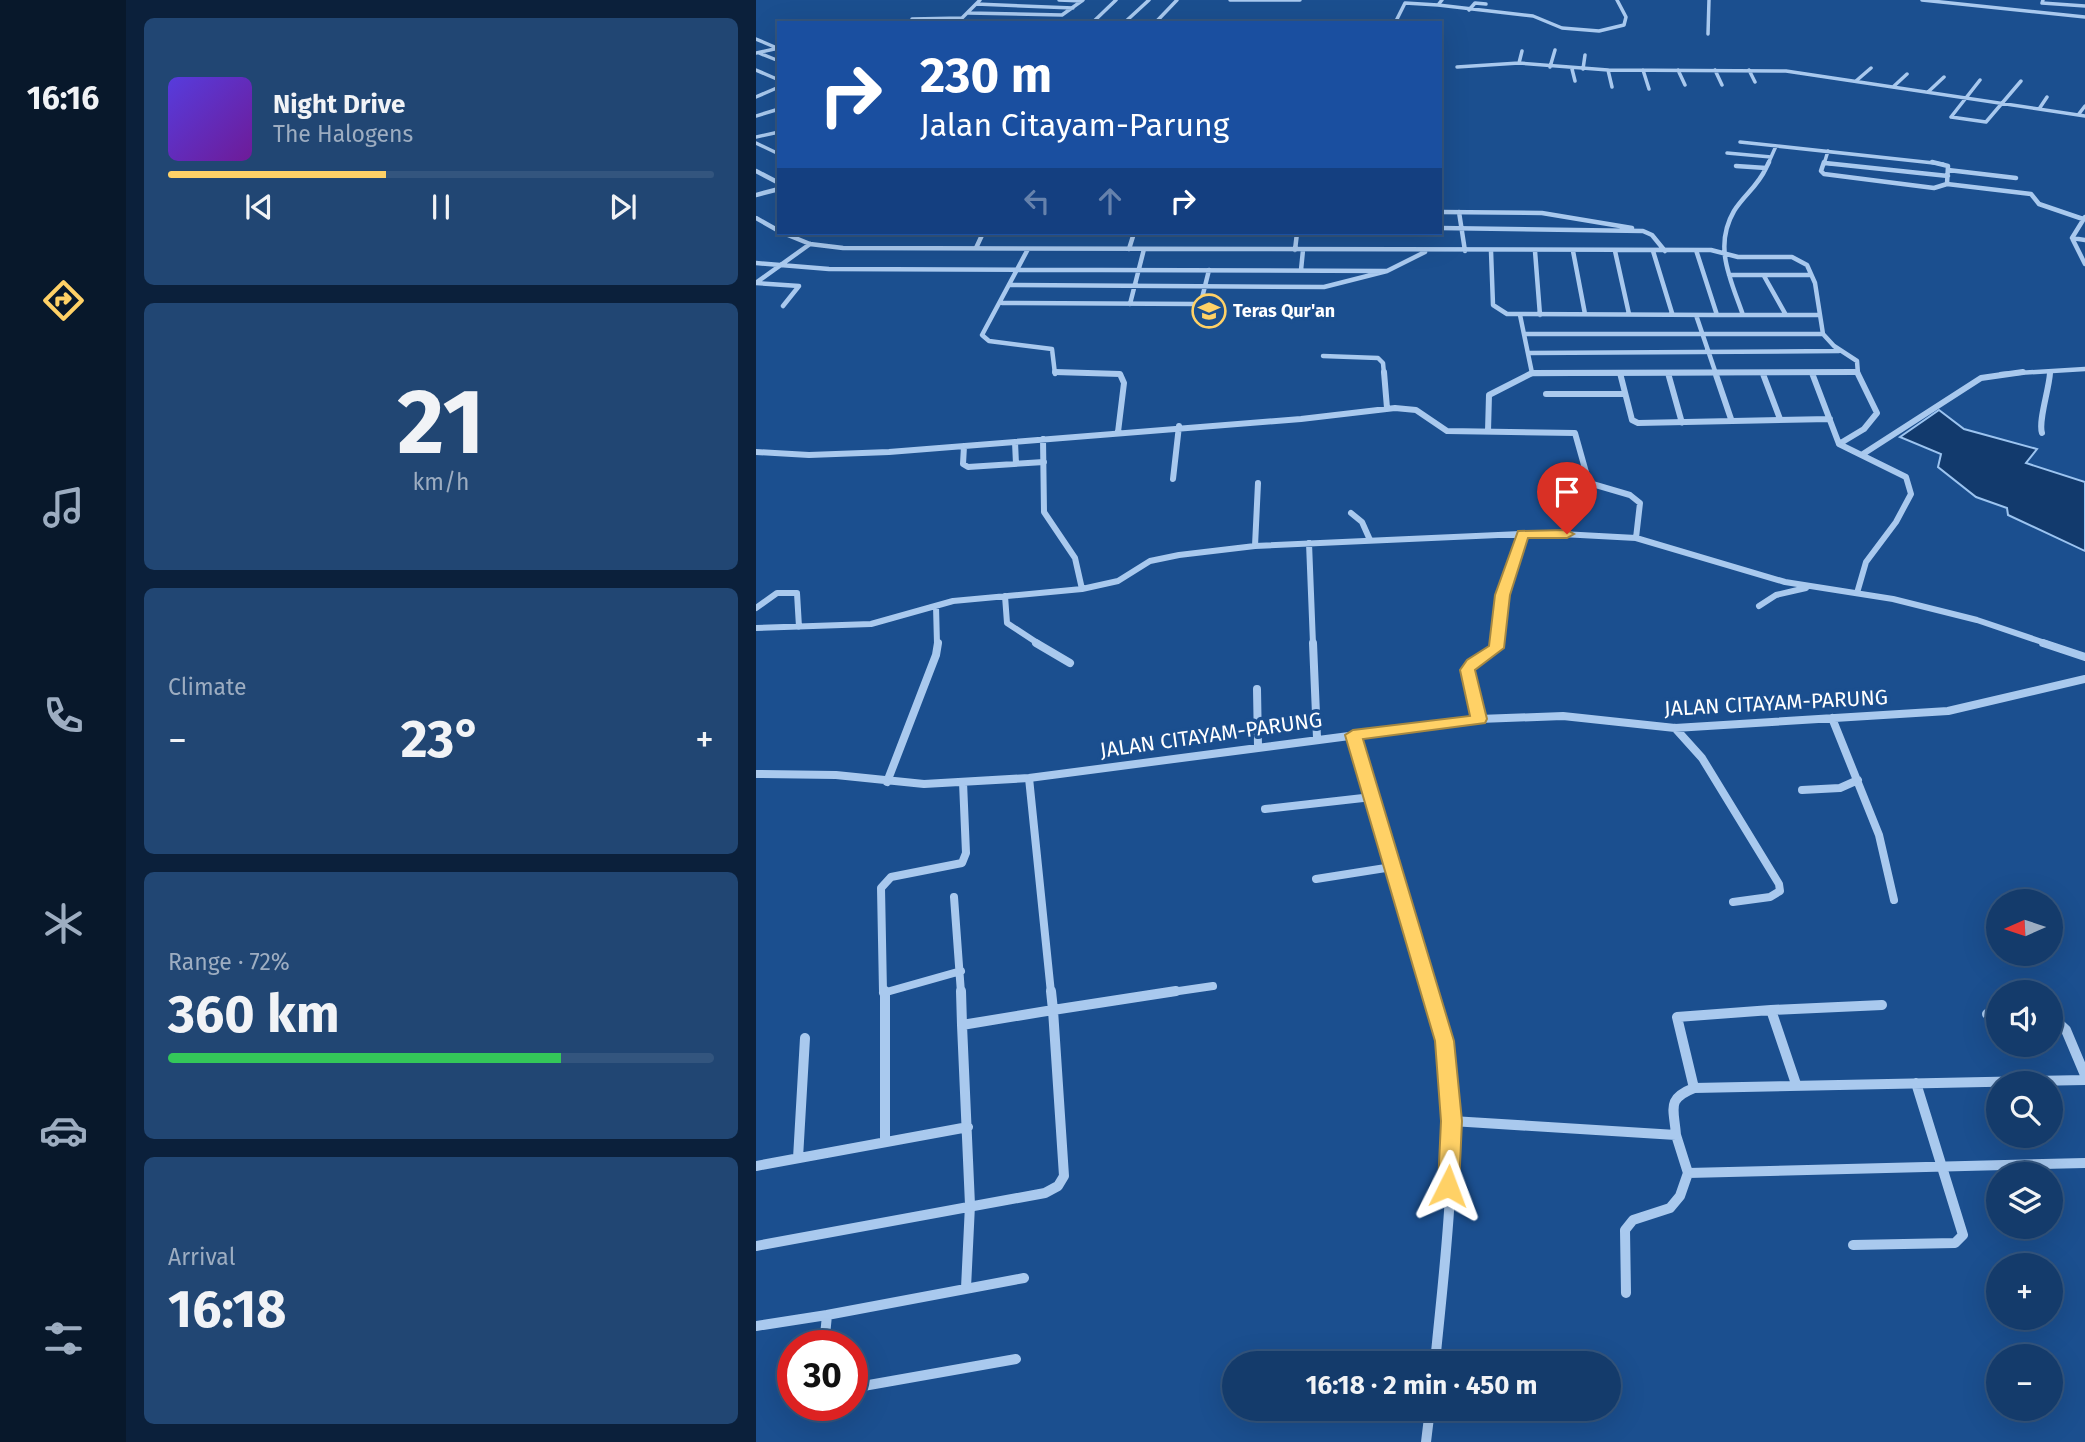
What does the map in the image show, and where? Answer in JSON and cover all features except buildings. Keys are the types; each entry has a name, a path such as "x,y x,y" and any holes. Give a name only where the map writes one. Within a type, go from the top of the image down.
{"street":[{"path":"1059,0 1082,1"},
{"path":"1093,21 1116,0"},
{"path":"1126,21 1149,0"},
{"path":"1157,21 1178,0"},
{"path":"1230,0 1300,0"},
{"path":"1438,5 1443,0"},
{"path":"1396,21 1405,3 1533,16 1552,27 1599,31 1624,25 1626,17 1618,0"},
{"path":"1708,34 1709,0"},
{"path":"1922,0 2085,15"},
{"path":"1990,8 1994,0"},
{"path":"2043,0 2042,3 2085,6"},
{"path":"968,13 1058,16 1082,1"},
{"path":"912,19 961,18 978,2 1073,8"},
{"path":"1469,10 1475,3 1486,4"},
{"path":"2052,13 2055,4"},
{"path":"756,39 777,48"},
{"path":"757,53 777,48"},
{"path":"1550,68 1555,50"},
{"path":"1519,63 1522,51"},
{"path":"757,53 777,60"},
{"path":"1583,69 1585,55"},
{"path":"1492,64 1493,57"},
{"path":"1457,67 1519,63 1572,69 1786,71 2085,116"},
{"path":"1856,81 1871,68"},
{"path":"1572,69 1575,81"},
{"path":"1678,69 1685,85"},
{"path":"756,70 777,79"},
{"path":"1608,70 1612,87"},
{"path":"1643,70 1649,89"},
{"path":"1715,70 1723,85"},
{"path":"1749,70 1755,82"},
{"path":"1893,87 1907,74"},
{"path":"1928,92 1944,77"},
{"path":"1980,80 1951,117 1986,122 2021,81"},
{"path":"756,94 777,88"},
{"path":"2039,109 2047,97"},
{"path":"2078,115 2085,106"},
{"path":"756,116 777,110"},
{"path":"756,130 767,134"},
{"path":"756,137 777,132"},
{"path":"1740,142 1941,163 1948,166 1947,184"},
{"path":"756,143 777,153"},
{"path":"1742,315 1722,254 1734,212 1759,186 1776,146"},
{"path":"1828,151 1821,171 1830,175 1934,188 1947,184 2031,194 2039,204 2084,218 2072,239"},
{"path":"1727,152 1771,157"},
{"path":"1825,163 2016,178"},
{"path":"1736,166 1766,168"},
{"path":"756,171 777,182"},
{"path":"756,195 777,190"},
{"path":"1442,212 1562,215 1643,231 1652,236 1665,251"},
{"path":"1459,212 1459,228 1465,251"},
{"path":"756,218 777,230"},
{"path":"1442,228 1643,231"},
{"path":"788,235 810,244 854,248 1696,250 1791,258 1802,261 1810,275 1820,304 1818,315 1823,334 1839,351 1857,362 1857,372 1876,416 1864,429 1839,444"},
{"path":"976,248 982,235"},
{"path":"1129,249 1133,235"},
{"path":"1295,250 1297,235"},
{"path":"2072,239 2085,240"},
{"path":"2072,239 2085,264"},
{"path":"783,306 799,286 756,283 810,244"},
{"path":"1028,249 1016,269 1002,303 982,335 984,339 1052,349 1055,374 1104,372 1123,377 1118,432"},
{"path":"1130,304 1144,250"},
{"path":"1301,270 1303,250"},
{"path":"1696,250 1717,315"},
{"path":"1009,285 1324,287 1387,271 1427,251"},
{"path":"1491,251 1493,305 1500,312 1520,315 1818,315"},
{"path":"1535,251 1540,315"},
{"path":"1573,251 1585,314"},
{"path":"1615,251 1629,314"},
{"path":"1653,251 1672,313"},
{"path":"756,263 829,269 1387,271"},
{"path":"1002,303 1196,304 1201,302 1209,270"},
{"path":"1729,275 1810,275"},
{"path":"1764,276 1786,315"},
{"path":"1520,315 1532,373"},
{"path":"1696,315 1731,419"},
{"path":"1524,334 1823,334"},
{"path":"1529,353 1839,351"},
{"path":"1323,356 1378,358 1383,363 1387,408"},
{"path":"1863,454 1981,378 2000,373 2050,373 2085,369"},
{"path":"1488,431 1489,395 1532,373 1857,372"},
{"path":"1620,373 1634,422 1715,424 1731,419 1830,419"},
{"path":"1668,373 1682,423"},
{"path":"1812,373 1839,444 1902,474 1911,486 1911,494 1866,562 1857,593"},
{"path":"2042,433 2039,423 2048,400 2050,373"},
{"path":"1762,374 1780,419"},
{"path":"1546,394 1624,394"},
{"path":"756,452 853,454 1179,426 1296,420 1387,408 1418,411 1441,429 1575,433 1589,483 1630,495 1640,503 1636,538"},
{"path":"1173,479 1179,426"},
{"path":"1043,439 1044,512 1075,558 1082,589"},
{"path":"1015,442 1016,464"},
{"path":"964,446 965,466 1044,462"},
{"path":"1255,546 1258,483"},
{"path":"1352,513 1362,522 1370,540"},
{"path":"1479,719 1468,670 1472,664 1496,648 1503,595 1522,534"},
{"path":"756,628 871,624 953,601 1082,589 1118,581 1159,558 1255,546 1522,534 1636,538 1811,587 1857,593 1977,620 2085,657"},
{"path":"1308,543 1318,738"},
{"path":"1759,606 1776,595 1811,587"},
{"path":"756,608 776,593 797,593 799,627"},
{"path":"1005,596 1007,623 1011,628 1070,663"},
{"path":"887,782 936,655 939,633 936,606"},
{"name":"JALAN CITAYAM-PARUNG","path":"756,774 836,775 887,782 963,782 1029,778 1479,719 1563,716 1675,728 1948,711 2085,679"},
{"path":"1257,690 1258,746"},
{"path":"1832,718 1879,835 1894,900"},
{"path":"1675,728 1702,758 1779,884 1780,891 1770,897 1733,902"},
{"path":"1353,735 1444,1041 1452,1121 1436,1351"},
{"path":"756,1246 1045,1193 1058,1186 1064,1176 1053,1010 1029,778"},
{"path":"1802,790 1840,788 1858,780"},
{"path":"885,1141 881,888 891,877 962,863 966,853 963,782"},
{"path":"1265,809 1372,797"},
{"path":"1316,879 1392,867"},
{"path":"954,897 961,971 968,1127 970,1205 966,1288"},
{"path":"883,992 961,971"},
{"path":"962,1025 1213,986"},
{"path":"1694,1088 1676,1017 1882,1005"},
{"path":"1771,1010 1796,1084"},
{"path":"2063,1027 2085,1075"},
{"path":"798,1158 805,1038"},
{"path":"1626,1293 1625,1230 1633,1220 1658,1215 1680,1201 1688,1173 1676,1135 1673,1102 1677,1095 1694,1088 1796,1084 2085,1080"},
{"path":"1853,1245 1955,1243 1962,1239 1944,1167 1916,1083"},
{"path":"1452,1121 1676,1135"},
{"path":"756,1166 968,1127"},
{"path":"2063,1165 2085,1163"},
{"path":"1688,1173 1944,1167 1986,1169"},
{"path":"756,1326 1024,1278"},
{"path":"826,1330 827,1315"},
{"path":"868,1385 1016,1359"},
{"path":"1426,1442 1429,1421"}],"water":[{"path":"1939,410 1964,429 2037,449 2026,463 2085,482 2085,551 2008,515 2007,508 1976,497 1938,467 1941,454 1900,437"}],"place":[{"name":"Teras Qur'an","path":"1209,311"}],"route":[{"path":"1448,1186 1452,1121 1449,1068 1444,1041 1353,735 1479,719 1468,670 1472,664 1491,654 1496,648 1503,595 1522,534 1567,534"}]}
